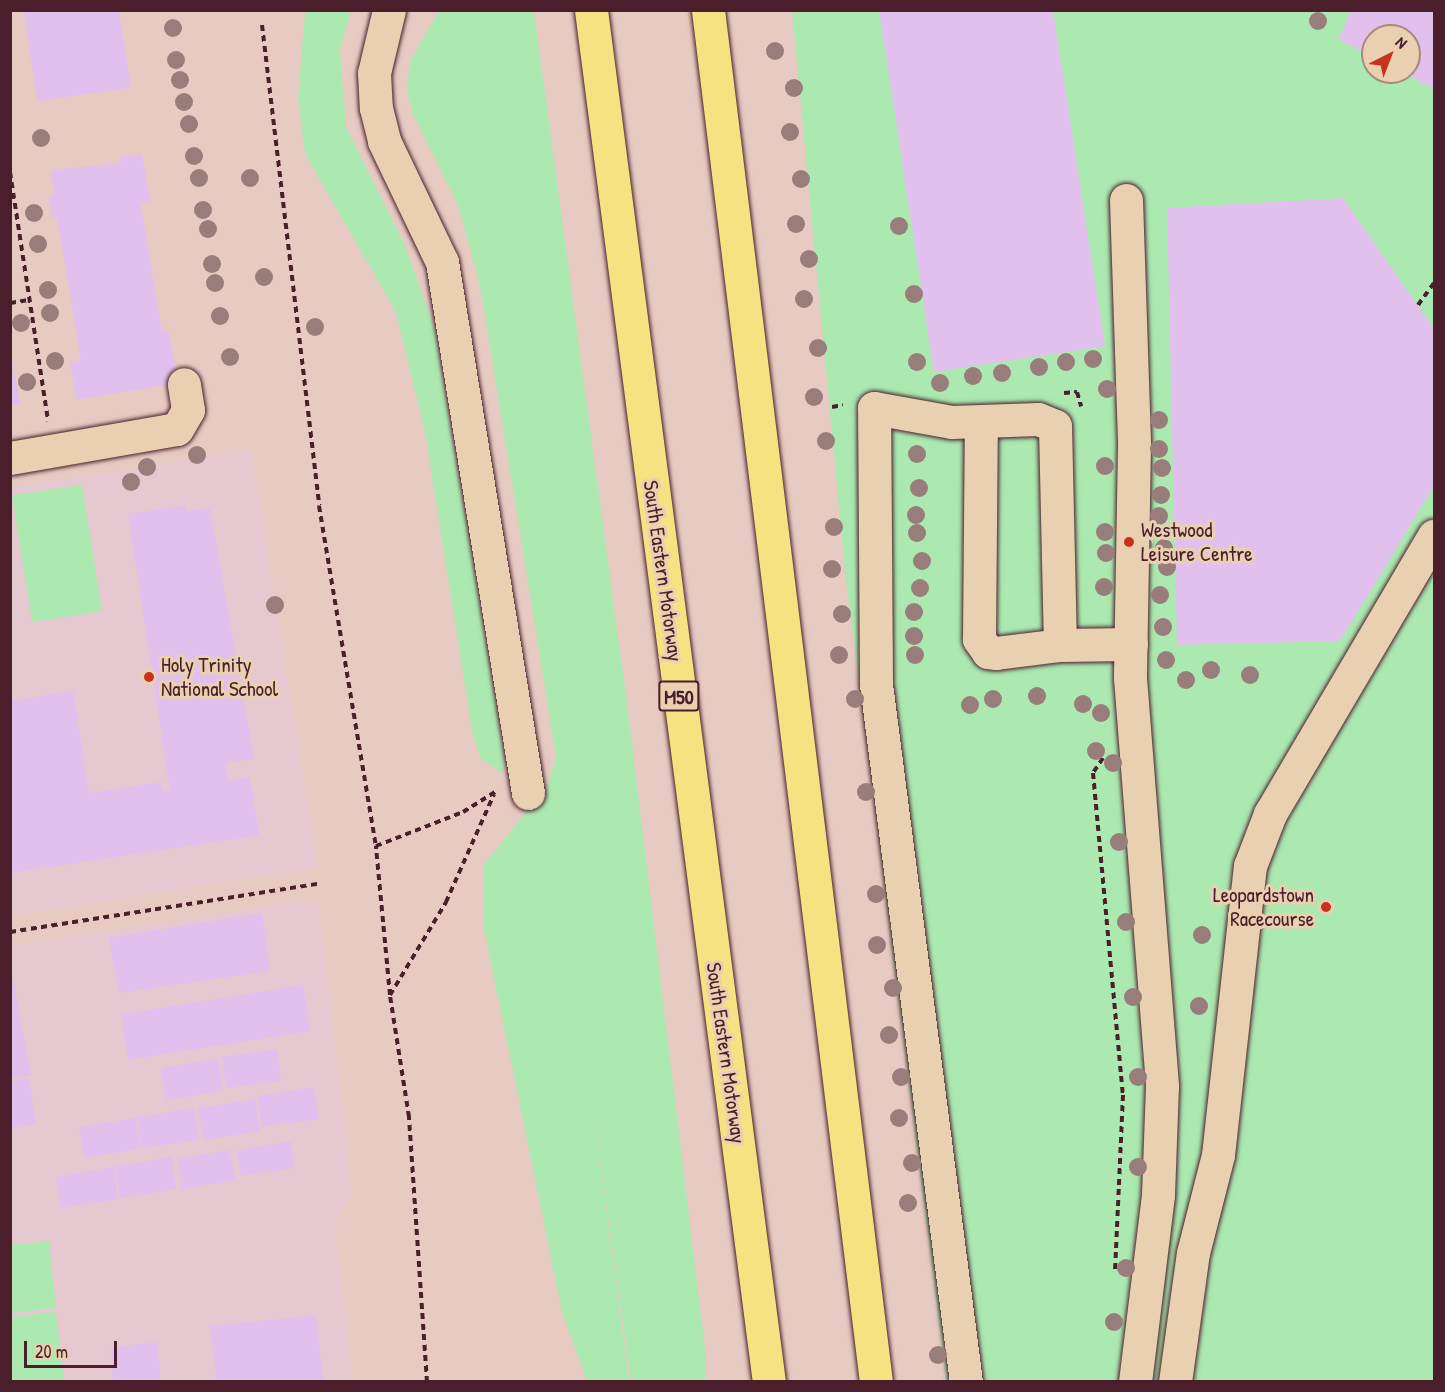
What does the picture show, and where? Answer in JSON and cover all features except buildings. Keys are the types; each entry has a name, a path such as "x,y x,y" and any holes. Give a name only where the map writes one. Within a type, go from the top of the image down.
{"highway":[{"name":"South Eastern Motorway","path":"591,10 770,1382"},
{"path":"708,10 876,1382"}],"street":[{"path":"389,10 374,73 376,108 384,141 442,262 527,783"},
{"path":"1126,200 1134,435 1131,644 1162,1086 1158,1196 1135,1382"},
{"path":"10,458 177,429 188,410 184,384"},
{"path":"966,1382 878,705 874,408 981,424 1038,418 1055,426 1058,434 1059,645"},
{"path":"981,424 979,639 988,652 996,653 1059,645 1131,644"},
{"path":"1175,1382 1193,1253 1214,1182 1253,857 1270,814 1434,536"}],"path":[{"path":"262,25 319,506 376,846 390,995 409,1117 427,1382"},
{"path":"10,172 53,452"},
{"path":"1418,305 1434,282"},
{"path":"10,303 29,300"},
{"path":"1050,395 1077,392 1080,413"},
{"path":"832,407 852,404"},
{"path":"1111,748 1093,773 1122,1061 1122,1165 1112,1263 1116,1276"},
{"path":"376,846 463,812 494,793 527,783"},
{"path":"390,995 446,902 494,793"},
{"path":"10,932 317,884"}],"shaded area":[{"name":"Holy Trinity National School","path":"251,451 317,867 11,916 11,487"},
{"path":"304,901 305,906 318,904 352,1196 334,1220 353,1381 11,1382 11,946"}],"green space":[{"path":"305,11 351,11 340,49 346,127 403,241 435,329 505,761 502,773 481,759 473,737 425,432 396,312 305,154 298,99"},
{"path":"439,11 534,11 628,711 706,1357 705,1381 631,1381 591,1093 629,1381 587,1381 562,1312 483,924 484,865 548,784 556,757 480,285 458,205 412,112 407,88 410,61"},
{"name":"Westwood Leisure Centre","path":"792,11 1434,11 1434,1381 946,1381 845,571"},
{"path":"82,485 102,611 32,622 12,495"},
{"path":"49,1241 56,1308 11,1313 11,1245"},
{"path":"56,1312 64,1381 11,1381 11,1317"}],"place":[{"name":"Westwood Leisure Centre","path":"1129,542"},
{"name":"Holy Trinity National School","path":"149,677"},
{"name":"Leopardstown Racecourse","path":"1326,907"}]}
